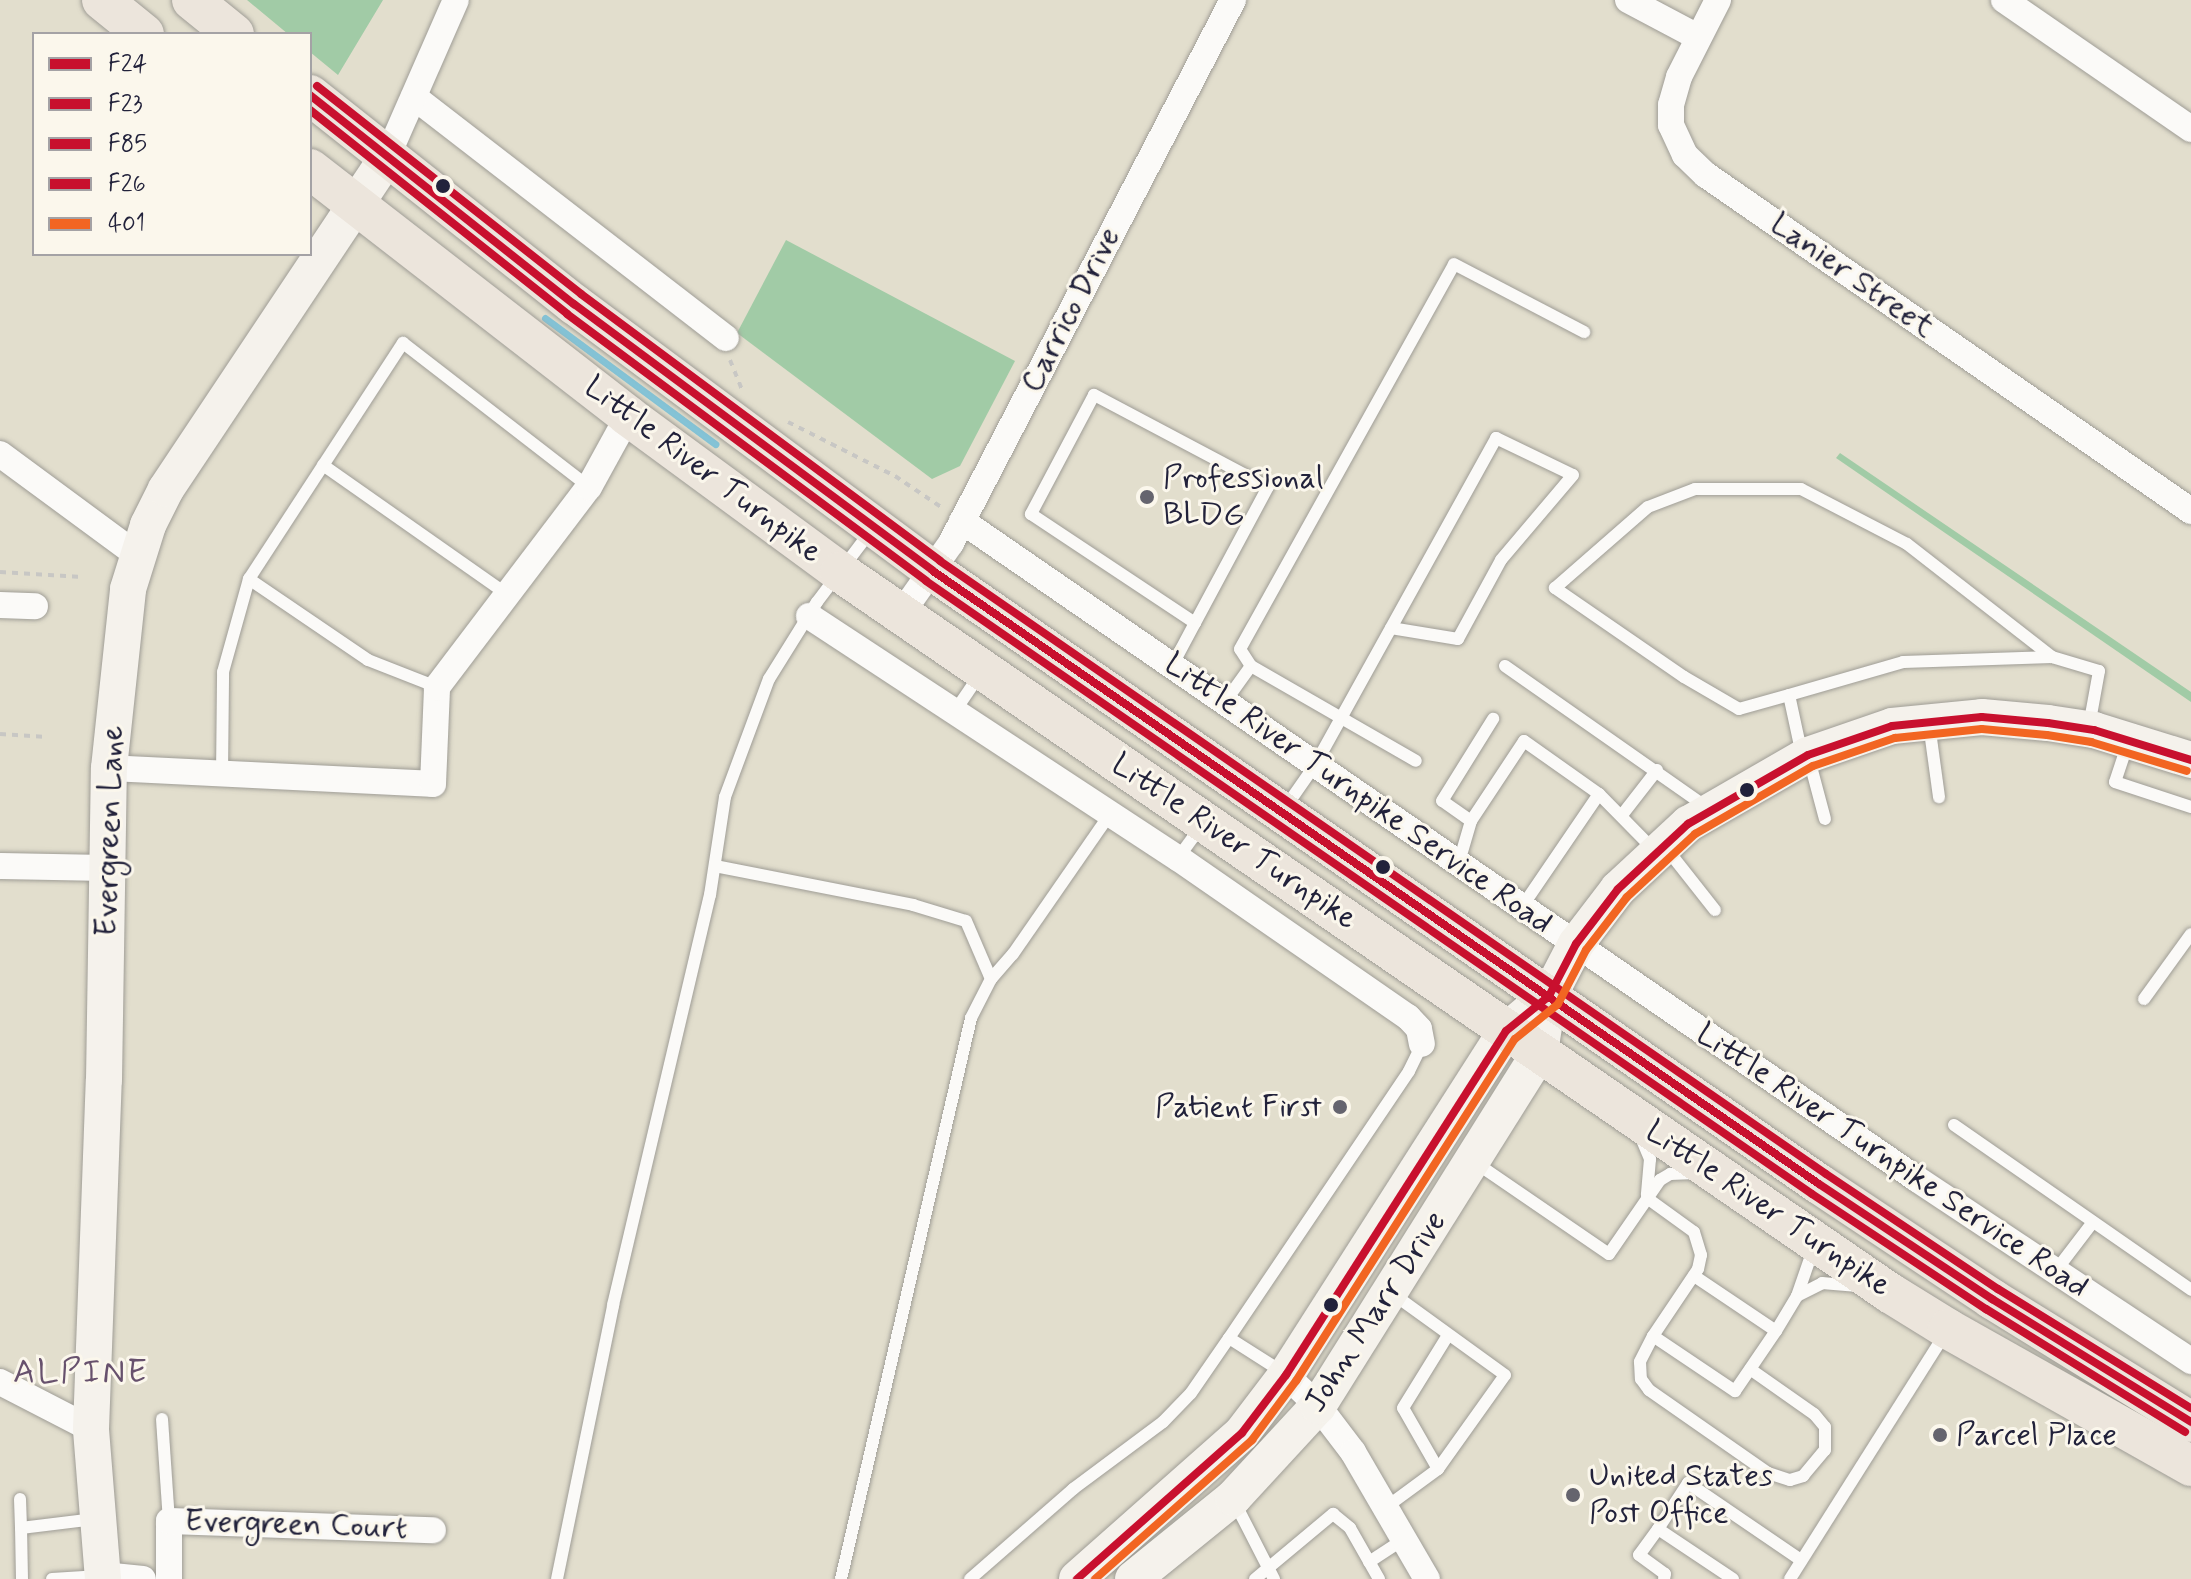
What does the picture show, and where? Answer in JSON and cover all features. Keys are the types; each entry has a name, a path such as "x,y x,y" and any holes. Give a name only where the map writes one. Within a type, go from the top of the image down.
{"main road":[{"path":"102,0 142,32"},
{"path":"192,0 232,32"},
{"name":"Little River Turnpike","path":"312,97 585,312 933,571 1992,1299 2191,1422"},
{"name":"Little River Turnpike","path":"312,171 628,416 840,572 1890,1293 2191,1466"},
{"path":"1816,1243 1836,1235 1859,1240 1992,1299"}],"street":[{"path":"387,157 456,0"},
{"name":"Carrico Drive","path":"901,614 933,571 962,521 1233,0"},
{"path":"1628,0 1698,37"},
{"name":"Lanier Street","path":"1718,0 1679,77 1671,105 1671,125 1685,155 1706,175 2191,511"},
{"path":"2004,0 2191,129"},
{"path":"414,97 726,338"},
{"name":"Evergreen Lane","path":"103,1577 91,1429 104,1080 109,768 122,628 137,555 166,489 387,157"},
{"path":"109,768 433,784 437,687 505,593 589,487 628,416"},
{"path":"0,454 137,555"},
{"name":"Little River Turnpike Service Road","path":"962,521 2054,1273 2191,1361"},
{"path":"0,605 35,606"},
{"path":"809,616 953,714 1178,858 1408,1017 1419,1029 1422,1044"},
{"name":"John Marr Drive","path":"1133,1579 1233,1498 1318,1406 1540,1052 1549,996 1576,944 1618,889 1709,809 1806,757 1892,726 1929,722 1982,717 2089,729 2191,760"},
{"path":"0,866 106,868"},
{"name":"John Marr Drive","path":"1077,1579 1232,1442 1286,1375 1506,1031 1549,996"},
{"path":"1286,1375 1318,1406 1353,1452 1427,1579"},
{"path":"0,1382 91,1429"},
{"name":"Evergreen Court","path":"169,1579 169,1521 433,1530"},
{"path":"103,1577 143,1579"}],"lane":[{"path":"1416,761 1251,666 1240,649 1454,264 1584,332"},
{"path":"222,775 223,672 249,579 403,343 589,487"},
{"path":"1172,666 1268,487 1094,395 1031,514 1195,623"},
{"path":"1282,812 1315,765 1496,438 1573,475 1501,560 1458,639 1391,628"},
{"path":"323,465 505,593"},
{"path":"2052,657 1907,544 1801,489 1695,489 1648,507 1555,588 1684,677 1739,709 1903,662 2052,657 2099,671 2089,729"},
{"path":"557,1579 613,1305 671,1073 715,866 725,797 745,735 769,679 809,616 874,528"},
{"path":"249,579 368,660 437,687"},
{"path":"1225,702 1251,666"},
{"path":"1505,666 1709,809"},
{"path":"953,714 983,670"},
{"path":"1789,695 1825,819"},
{"path":"1471,821 1442,801 1493,719"},
{"path":"1929,722 1939,797"},
{"path":"2129,740 2115,782 2191,807"},
{"path":"1459,862 1471,821 1524,741 1599,794 1660,849 1715,910"},
{"path":"1622,815 1657,770"},
{"path":"1522,907 1599,794"},
{"path":"841,1579 971,1018 991,979 1013,954 1110,814"},
{"path":"1178,858 1204,822"},
{"path":"715,866 913,905 966,921 991,979"},
{"path":"2144,999 2191,934"},
{"path":"970,1579 1073,1489 1163,1422 1191,1393 1409,1071 1422,1044"},
{"path":"1613,1103 1649,1153 1647,1198"},
{"path":"1954,1125 2191,1290"},
{"path":"1473,1161 1609,1254 1660,1180 1670,1174 1692,1173 1722,1178"},
{"path":"1647,1198 1694,1232 1701,1255 1694,1276 1653,1336 1640,1362 1641,1379 1649,1390 1768,1473 1790,1480 1803,1476 1825,1450 1825,1427 1814,1414 1750,1369"},
{"path":"2054,1273 2093,1222"},
{"path":"1653,1336 1735,1391 1797,1296 1816,1243"},
{"path":"1694,1276 1776,1331"},
{"path":"1797,1296 1810,1287 1828,1283 1890,1293"},
{"path":"1385,1508 1438,1469 1505,1375 1390,1292"},
{"path":"1790,1579 1948,1329"},
{"path":"1438,1469 1403,1408 1448,1335"},
{"path":"1229,1338 1286,1375"},
{"path":"162,1419 169,1521"},
{"path":"1664,1579 1665,1574 1639,1555 1688,1483 1801,1560"},
{"path":"1233,1498 1270,1574"},
{"path":"20,1499 22,1579"},
{"path":"1255,1579 1270,1574 1333,1514 1350,1528 1379,1579"},
{"path":"21,1528 97,1519"},
{"path":"1658,1529 1733,1579"},
{"path":"1369,1562 1404,1539"},
{"path":"52,1579 103,1577"}],"path":[{"path":"741,388 751,396"},
{"path":"783,419 895,476 962,521"},
{"path":"0,572 82,577"},
{"path":"0,734 47,737"}],"green space":[{"path":"247,0 383,0 338,75 312,54 312,32 286,32"},
{"path":"786,240 1015,361 960,466 932,479 737,333"},
{"path":"1840,453 2191,692 2191,702 1836,458"}],"waterway":[{"path":"545,318 715,444"}],"transit line":[{"name":"F85","path":"317,86 581,294 940,561 1826,1174 1998,1289 2191,1408"},
{"name":"F24","path":"312,97 574,304 933,571 1819,1184 1992,1299 2191,1422"},
{"name":"F23","path":"312,112 567,314 926,581 1812,1194 1986,1309 2185,1432"},
{"name":"F26","path":"1077,1579 1242,1433 1286,1375 1506,1031 1549,996 1576,944 1618,889 1688,824 1808,755 1892,726 1982,717 2048,723 2094,730 2191,760"},
{"name":"401","path":"1095,1579 1252,1440 1296,1381 1515,1039 1558,1004 1586,950 1627,897 1695,834 1813,766 1895,738 1982,729 2047,735 2091,742 2187,771"}],"place":[{"name":"Professional BLDG","path":"1147,497"},
{"name":"Patient First","path":"1340,1107"},
{"name":"Parcel Place","path":"1940,1435"},
{"name":"United States Post Office","path":"1573,1495"}],"district":[{"name":"ALPINE","path":"81,1373"}]}
